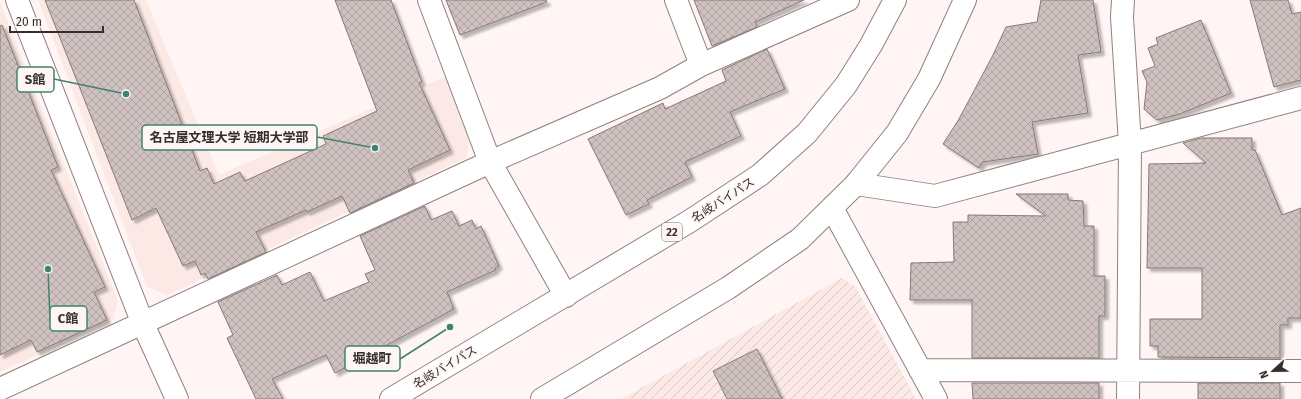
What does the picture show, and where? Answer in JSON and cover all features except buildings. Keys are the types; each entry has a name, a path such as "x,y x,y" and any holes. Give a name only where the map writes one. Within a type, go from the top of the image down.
{"main road":[{"path":"17,0 143,324 176,399"},
{"path":"429,0 490,162 566,296"},
{"path":"676,0 701,65"},
{"path":"0,389 490,162 660,88 701,65 848,0"},
{"name":"名岐バイパス","path":"391,399 690,221 760,175 807,133 846,85 871,45 894,0"},
{"path":"542,399 728,288 800,238 832,208 856,184 897,133 929,79 965,0"},
{"path":"1123,0 1122,17 1130,144 1128,399"},
{"path":"856,184 935,196 1301,98"},
{"path":"832,208 936,399"},
{"path":"920,370 1301,371"}],"shaded area":[{"path":"38,0 146,0 219,175 446,76 471,138 466,158 167,295 147,287"},
{"path":"0,2 118,301 113,320 0,372"},
{"path":"842,278 855,286 916,399 621,399"}],"place":[{"name":"S館","path":"126,94"},
{"name":"名古屋文理大学 短期大学部","path":"375,148"},
{"name":"C館","path":"48,269"},
{"name":"堀越町","path":"450,327"}]}
